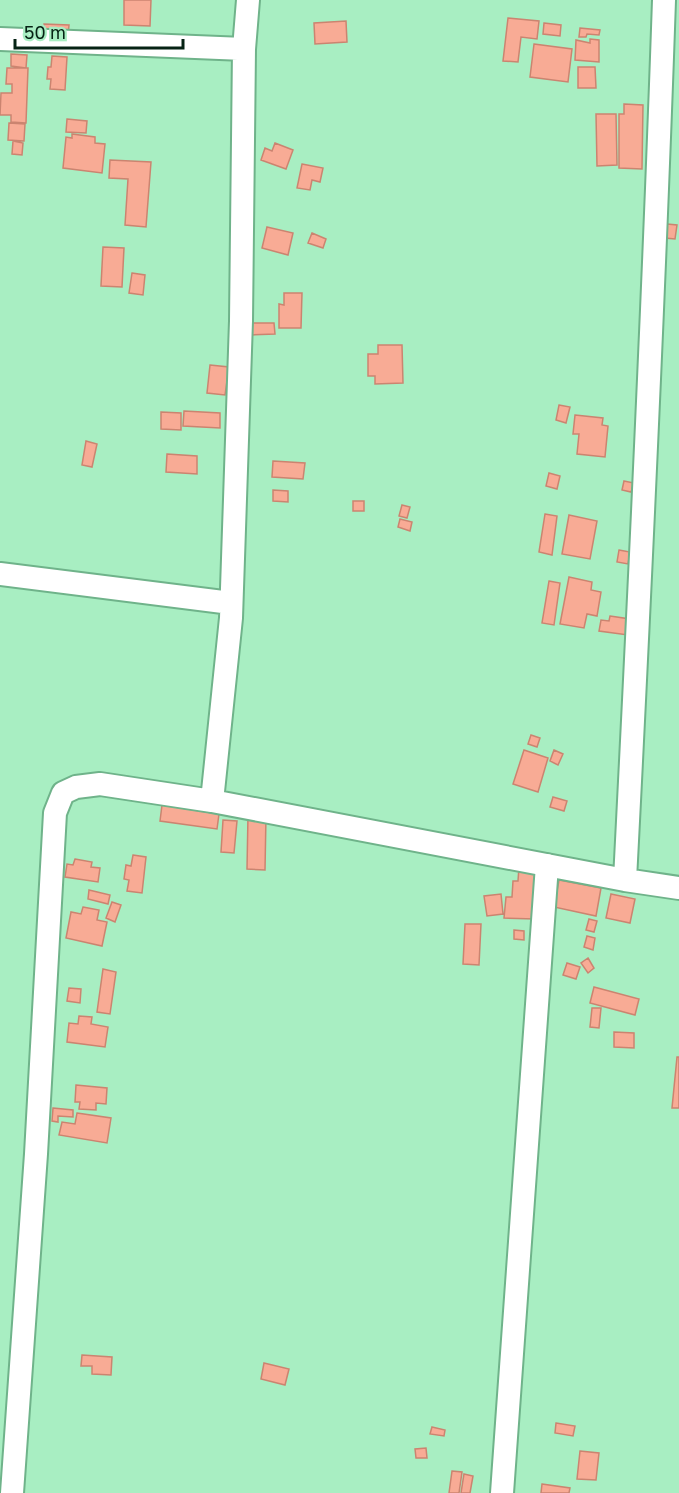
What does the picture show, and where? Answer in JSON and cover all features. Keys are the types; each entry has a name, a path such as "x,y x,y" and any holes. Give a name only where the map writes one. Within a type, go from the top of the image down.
{"street":[{"path":"212,801 231,603 241,321 244,49 248,0"},
{"path":"625,880 654,280 664,0"},
{"path":"0,39 244,49"},
{"path":"0,574 231,603"},
{"path":"12,1493 37,1142 55,813 63,793 76,787 100,784 212,801 625,880 679,888"},
{"path":"502,1493 547,865"}],"building":[{"path":"124,0 151,0 150,26 124,25"},
{"path":"508,18 539,21 537,39 521,37 518,62 503,61"},
{"path":"346,21 347,42 315,44 314,23"},
{"path":"544,23 561,25 560,36 543,34"},
{"path":"44,24 69,25 68,37 44,36"},
{"path":"580,28 600,30 599,35 587,34 586,37 579,37"},
{"path":"590,39 599,40 599,62 575,60 576,40 590,43"},
{"path":"534,44 572,49 568,82 530,77"},
{"path":"11,54 27,55 26,68 11,66"},
{"path":"52,56 67,57 65,90 50,89 51,79 47,79"},
{"path":"578,67 595,67 596,88 578,88"},
{"path":"7,68 28,68 26,123 11,122 11,115 0,115 1,93 12,93 12,84 6,84"},
{"path":"624,104 643,105 642,169 619,168 619,114 624,114"},
{"path":"596,114 616,114 617,165 597,166"},
{"path":"67,119 87,121 86,133 66,132"},
{"path":"9,123 25,124 24,141 8,140"},
{"path":"72,134 95,137 95,143 105,144 102,173 63,168 66,137 72,138"},
{"path":"13,141 23,143 22,155 12,154"},
{"path":"275,143 293,150 286,169 261,160 265,148 272,151"},
{"path":"110,160 151,162 146,227 125,225 128,179 109,178"},
{"path":"302,164 323,168 320,182 312,180 310,190 297,188"},
{"path":"667,224 677,225 675,239 665,238"},
{"path":"267,227 293,233 288,255 262,248"},
{"path":"312,233 326,239 323,248 308,243"},
{"path":"103,247 124,248 122,287 101,286"},
{"path":"132,273 145,275 143,295 129,293"},
{"path":"284,293 302,293 301,328 279,328 279,304 284,305"},
{"path":"249,323 274,323 275,334 250,335"},
{"path":"378,345 402,345 403,383 375,384 375,376 368,376 368,354 378,354"},
{"path":"210,365 229,367 225,395 207,393"},
{"path":"559,405 570,407 566,423 556,420"},
{"path":"184,411 220,413 220,428 183,426"},
{"path":"161,412 181,413 181,430 161,429"},
{"path":"575,415 603,418 602,425 608,426 605,457 577,454 579,434 573,434"},
{"path":"86,441 97,444 92,467 82,465"},
{"path":"167,454 197,456 197,474 166,472"},
{"path":"273,461 305,463 303,479 272,477"},
{"path":"549,473 560,476 557,489 546,486"},
{"path":"624,481 634,483 631,492 622,490"},
{"path":"273,490 288,491 288,502 273,501"},
{"path":"353,501 364,501 364,511 353,511"},
{"path":"402,505 410,507 407,518 399,516"},
{"path":"545,514 557,516 552,555 539,552"},
{"path":"569,515 597,521 590,559 562,554"},
{"path":"400,519 412,522 410,531 398,527"},
{"path":"619,550 630,552 628,564 617,562"},
{"path":"569,577 592,582 591,590 601,592 597,616 587,614 584,628 560,624"},
{"path":"549,581 560,583 554,625 542,623"},
{"path":"610,616 630,619 628,635 599,631 601,620 609,621"},
{"path":"531,735 540,738 537,747 528,744"},
{"path":"524,750 548,758 538,792 513,784"},
{"path":"554,750 563,754 558,765 550,761"},
{"path":"553,797 567,801 564,811 550,807"},
{"path":"162,805 219,814 217,829 160,821"},
{"path":"248,815 266,816 265,870 247,869"},
{"path":"223,820 237,821 234,853 221,852"},
{"path":"133,855 146,857 142,893 127,891 129,880 124,879 126,865 131,866"},
{"path":"75,859 92,862 91,867 100,868 98,882 65,877 67,864 73,865"},
{"path":"519,867 537,867 535,919 504,918 506,897 512,897 513,881 518,881"},
{"path":"559,880 601,888 596,916 554,907"},
{"path":"89,890 110,895 108,904 88,899"},
{"path":"501,894 503,914 487,916 484,896"},
{"path":"611,894 635,899 630,923 606,918"},
{"path":"112,902 121,905 115,922 106,918"},
{"path":"83,907 99,910 97,920 107,922 102,946 66,938 71,912 81,914"},
{"path":"589,919 597,921 594,932 586,930"},
{"path":"465,924 481,924 479,965 463,964"},
{"path":"514,930 524,931 524,940 514,939"},
{"path":"587,936 595,938 593,950 584,947"},
{"path":"588,958 594,968 588,973 581,963"},
{"path":"567,963 580,967 576,979 563,975"},
{"path":"103,969 116,972 110,1014 97,1012"},
{"path":"594,987 639,999 635,1015 590,1003"},
{"path":"69,988 81,989 80,1003 67,1001"},
{"path":"592,1008 601,1008 599,1028 590,1027"},
{"path":"79,1016 92,1017 91,1024 108,1027 105,1047 67,1042 69,1023 78,1024"},
{"path":"614,1032 634,1033 634,1048 614,1047"},
{"path":"677,1057 679,1057 679,1108 672,1108"},
{"path":"76,1085 107,1088 106,1104 96,1103 96,1110 79,1109 80,1102 75,1102"},
{"path":"53,1108 73,1110 73,1117 58,1116 58,1122 52,1121"},
{"path":"77,1113 111,1118 107,1143 59,1135 62,1122 75,1124"},
{"path":"82,1355 112,1357 111,1375 92,1374 92,1366 81,1366"},
{"path":"264,1363 289,1369 285,1385 261,1379"},
{"path":"556,1423 575,1426 573,1436 555,1433"},
{"path":"432,1427 445,1430 444,1436 430,1434"},
{"path":"426,1448 427,1458 416,1458 415,1449"},
{"path":"580,1451 599,1453 596,1480 577,1479"},
{"path":"452,1471 462,1472 459,1493 449,1493"},
{"path":"464,1474 473,1476 470,1493 461,1493"},
{"path":"542,1484 570,1488 569,1493 541,1493"}]}
